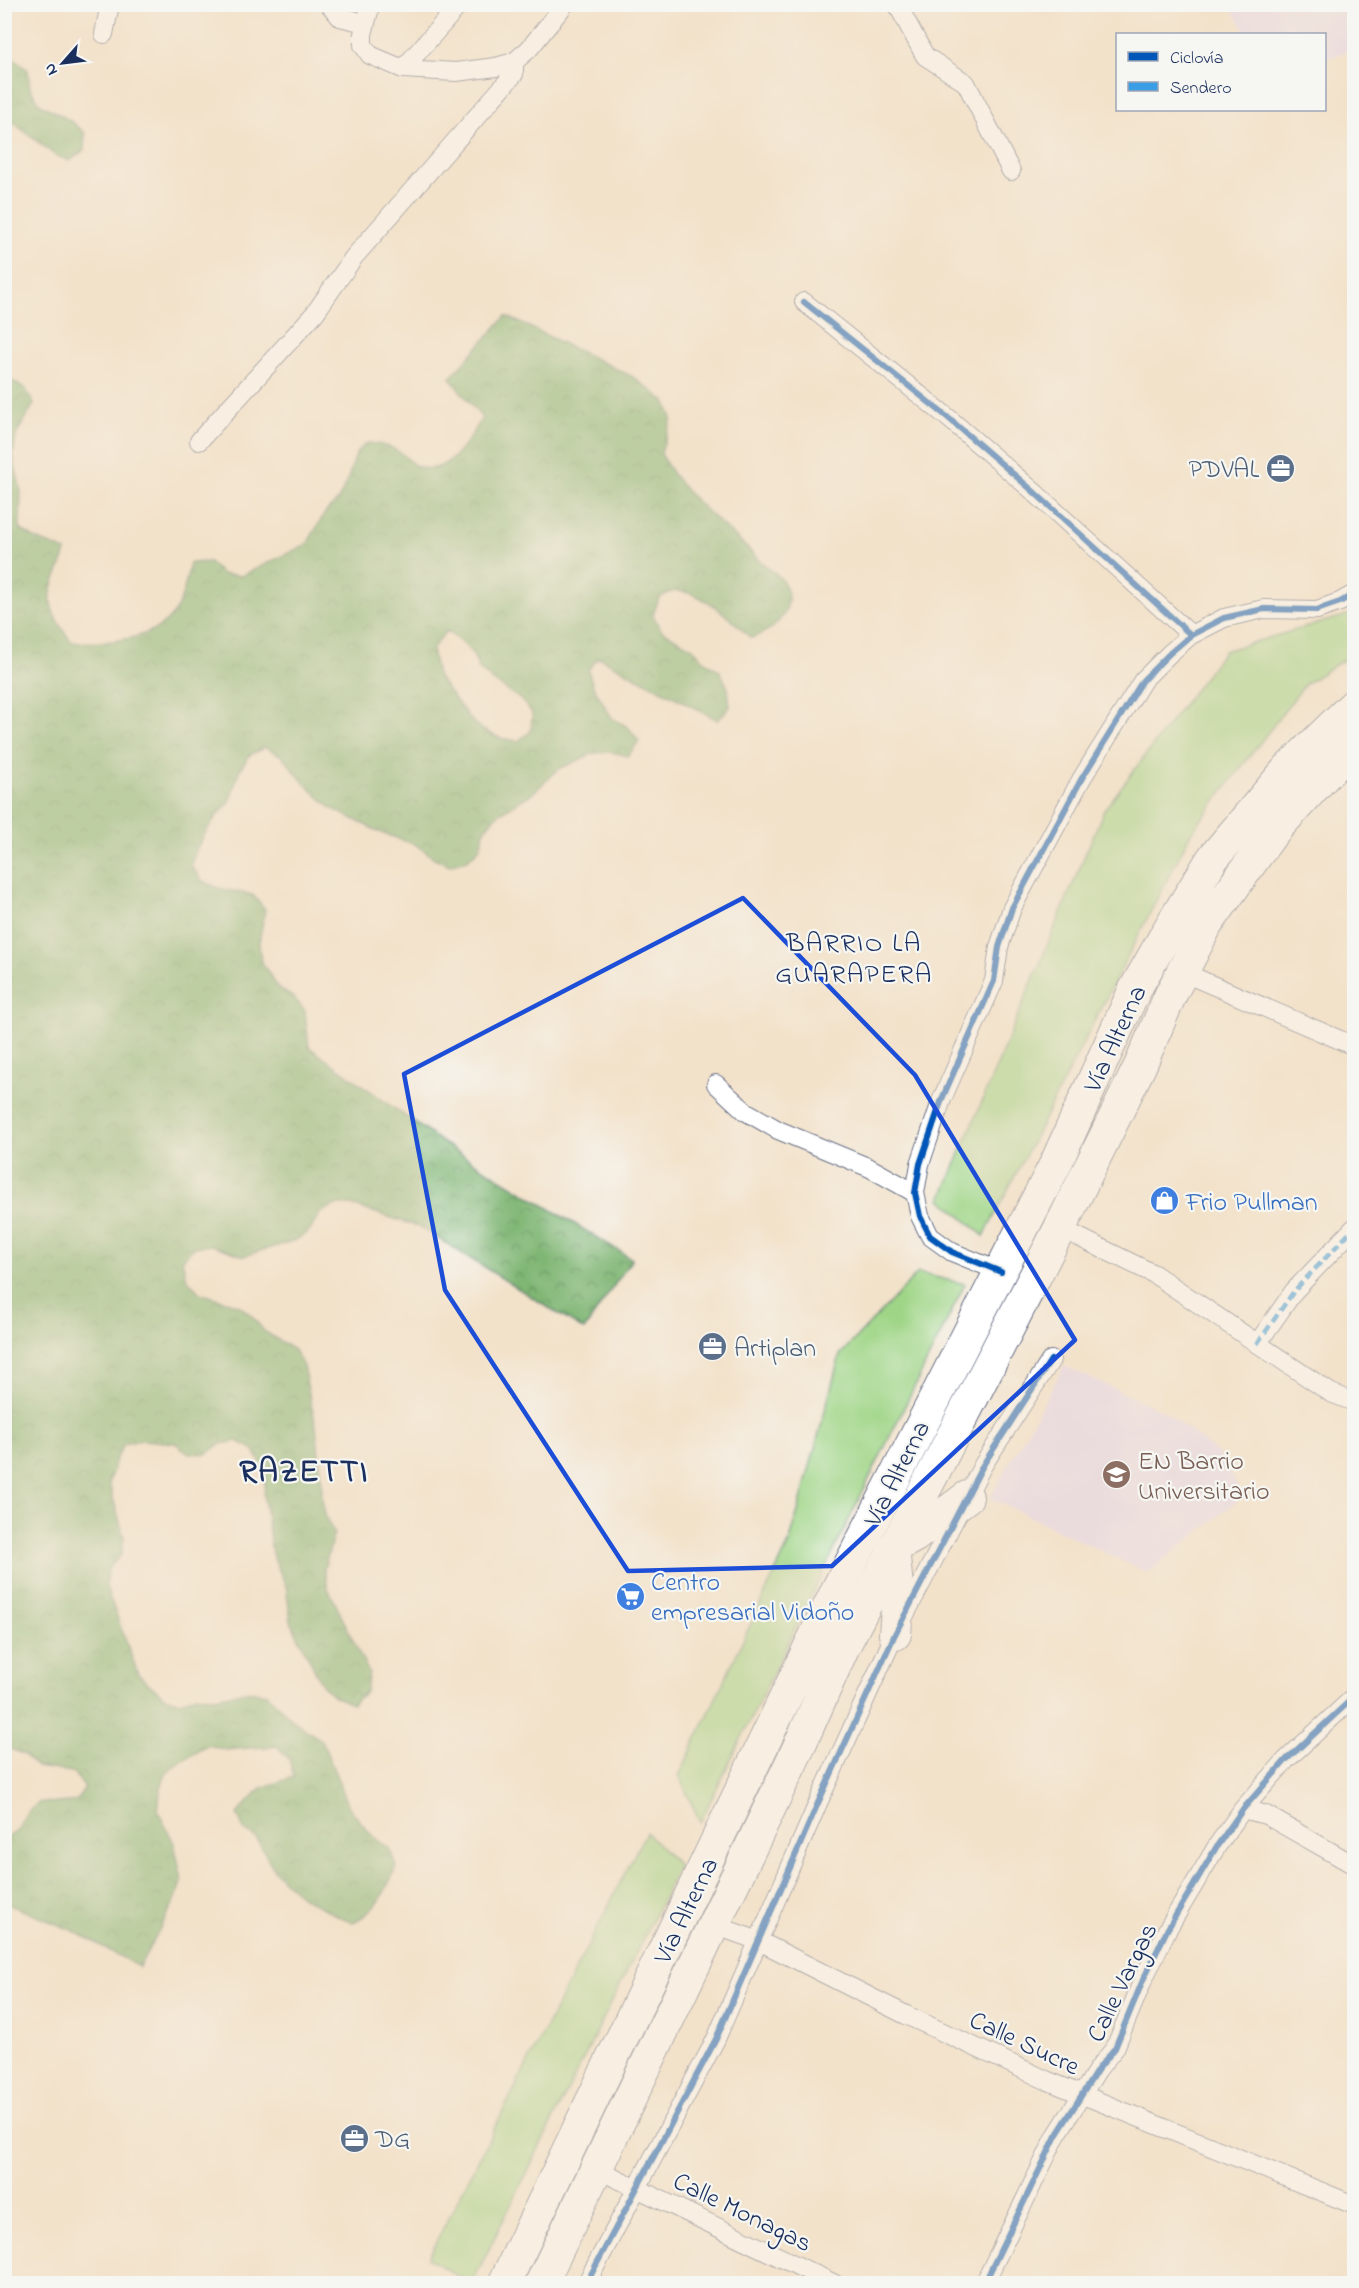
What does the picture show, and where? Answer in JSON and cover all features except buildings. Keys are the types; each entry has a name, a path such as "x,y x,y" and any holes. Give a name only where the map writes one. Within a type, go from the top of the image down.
{"highway":[{"name":"Vía Alterna","path":"504,2283 837,1590 1056,1163 1134,991 1213,858 1288,769 1354,705"},
{"name":"Vía Alterna","path":"541,2283 797,1751 843,1648 1060,1228 1207,924 1262,847 1327,773 1354,748"},
{"path":"895,1634 898,1596 893,1548 915,1536 967,1497"}],"street":[{"path":"104,34 110,4"},
{"path":"330,4 340,17 365,23"},
{"path":"371,4 363,34 366,51 370,55 403,69 456,72 514,62 529,49 565,4"},
{"path":"403,69 460,4"},
{"path":"897,4 925,56 966,83 1011,171"},
{"path":"199,441 315,313 354,257 514,74 514,62"},
{"path":"804,302 946,416 1034,491 1191,635"},
{"path":"1000,1272 952,1252 930,1236 920,1216 915,1193 920,1164 942,1099 994,981 999,947 1012,908 1082,778 1143,680 1191,635 1224,618 1244,612 1264,609 1317,610 1354,594"},
{"path":"1182,972 1354,1046"},
{"path":"716,1084 745,1111 778,1130 870,1167 915,1193"},
{"path":"1060,1228 1154,1274 1331,1393 1354,1402"},
{"path":"1257,1344 1294,1291 1354,1228"},
{"path":"586,2283 716,2039 813,1814 895,1634 983,1465 1051,1360"},
{"name":"Calle Vargas","path":"984,2283 1056,2136 1098,2069 1115,2048 1167,1930 1217,1846 1243,1809 1286,1760 1354,1697"},
{"path":"1243,1809 1266,1815 1354,1865"},
{"name":"Calle Sucre","path":"714,1925 759,1941 906,2015 1081,2095 1353,2202"},
{"name":"Calle Monagas","path":"597,2169 835,2283"}],"highlighted area":[{"path":"743,898 915,1075 1075,1340 832,1566 628,1571 445,1290 404,1074"}],"shaded area":[{"path":"1229,5 1354,5 1354,49 1326,59 1326,33 1247,33"},
{"name":"EN Barrio Universitario","path":"1064,1366 1167,1413 1219,1454 1243,1496 1148,1573 990,1498"}],"green space":[{"path":"4,52 28,70 30,88 39,103 71,121 85,133 84,150 70,161 55,155 11,121 5,125"},
{"path":"506,316 633,377 665,401 672,418 661,453 669,469 704,509 781,578 788,596 787,605 785,613 774,626 751,638 717,608 696,596 676,591 659,598 653,615 661,630 693,648 705,661 720,671 728,688 730,707 718,720 598,657 588,670 593,686 612,718 628,727 639,741 628,756 612,752 594,753 559,769 533,793 497,815 485,829 480,848 467,860 449,865 416,845 379,832 331,808 305,784 282,756 265,747 250,755 240,769 229,803 216,817 197,848 191,865 201,880 218,888 253,895 265,909 259,943 261,961 278,988 294,998 305,1011 309,1047 446,1145 632,1259 584,1330 420,1227 351,1205 335,1205 320,1213 311,1229 296,1240 244,1256 211,1245 194,1247 182,1260 187,1279 200,1293 239,1305 264,1331 294,1350 303,1366 316,1426 322,1500 326,1518 334,1533 324,1569 328,1588 369,1673 366,1691 352,1704 334,1696 322,1685 291,1622 286,1586 272,1554 264,1498 265,1479 261,1464 253,1449 237,1441 220,1444 206,1454 189,1453 175,1443 141,1440 124,1444 116,1459 109,1483 124,1537 121,1555 108,1569 106,1587 138,1674 164,1697 181,1702 196,1695 213,1697 248,1691 267,1694 293,1720 322,1741 350,1809 374,1838 389,1848 396,1866 375,1906 352,1923 305,1899 275,1871 257,1839 244,1830 237,1814 261,1788 294,1777 289,1759 277,1746 225,1750 209,1745 178,1763 165,1775 158,1811 174,1843 182,1880 175,1901 139,1967 74,1931 5,1903 5,1839 19,1830 26,1813 40,1802 76,1801 85,1787 72,1772 37,1767 23,1754 5,1747 5,377 25,388 34,404 16,435 13,455 21,492 20,529 36,539 66,551 51,591 51,599 54,614 72,642 113,641 143,635 156,629 167,621 181,600 190,563 209,562 222,574 241,576 307,544 325,513 338,500 357,452 367,443 394,449 415,465 428,469 447,463 464,446 482,418 450,378","holes":["446,631 460,640 473,654 479,669 521,700 532,713 531,731 518,741 500,738 483,730 470,719 437,676 432,649"]},
{"path":"1354,613 1354,653 1305,684 1191,833 984,1236 941,1199 1104,810 1224,651"},
{"path":"918,1273 965,1284 700,1822 679,1776 790,1541 840,1355"},
{"path":"646,1832 679,1866 472,2283 469,2283 428,2258"}],"marked path":[{"path":"1257,1344 1294,1291 1354,1228"}],"cycle path":[{"path":"804,302 946,416 1033,491 1191,635"},
{"path":"1001,1272 952,1252 930,1236 920,1216 915,1193 920,1164 942,1099 994,981 999,947 1012,908 1082,778 1143,680 1170,653 1191,635 1224,618 1264,609 1317,610 1354,594"},
{"path":"586,2284 716,2039 818,1803 895,1634 983,1465 1051,1360"},
{"path":"984,2284 1056,2136 1098,2069 1115,2048 1167,1930 1217,1846 1243,1809 1286,1760 1354,1697"}],"place":[{"name":"PDVAL","path":"1280,468"},
{"name":"Frio Pullman","path":"1165,1201"},
{"name":"Artiplan","path":"713,1347"},
{"name":"EN Barrio Universitario","path":"1117,1475"},
{"name":"Centro empresarial Vidoño","path":"630,1596"},
{"name":"DG","path":"354,2138"}],"district":[{"name":"BARRIO LA GUARAPERA","path":"854,958"},
{"name":"RAZETTI","path":"304,1470"}]}
